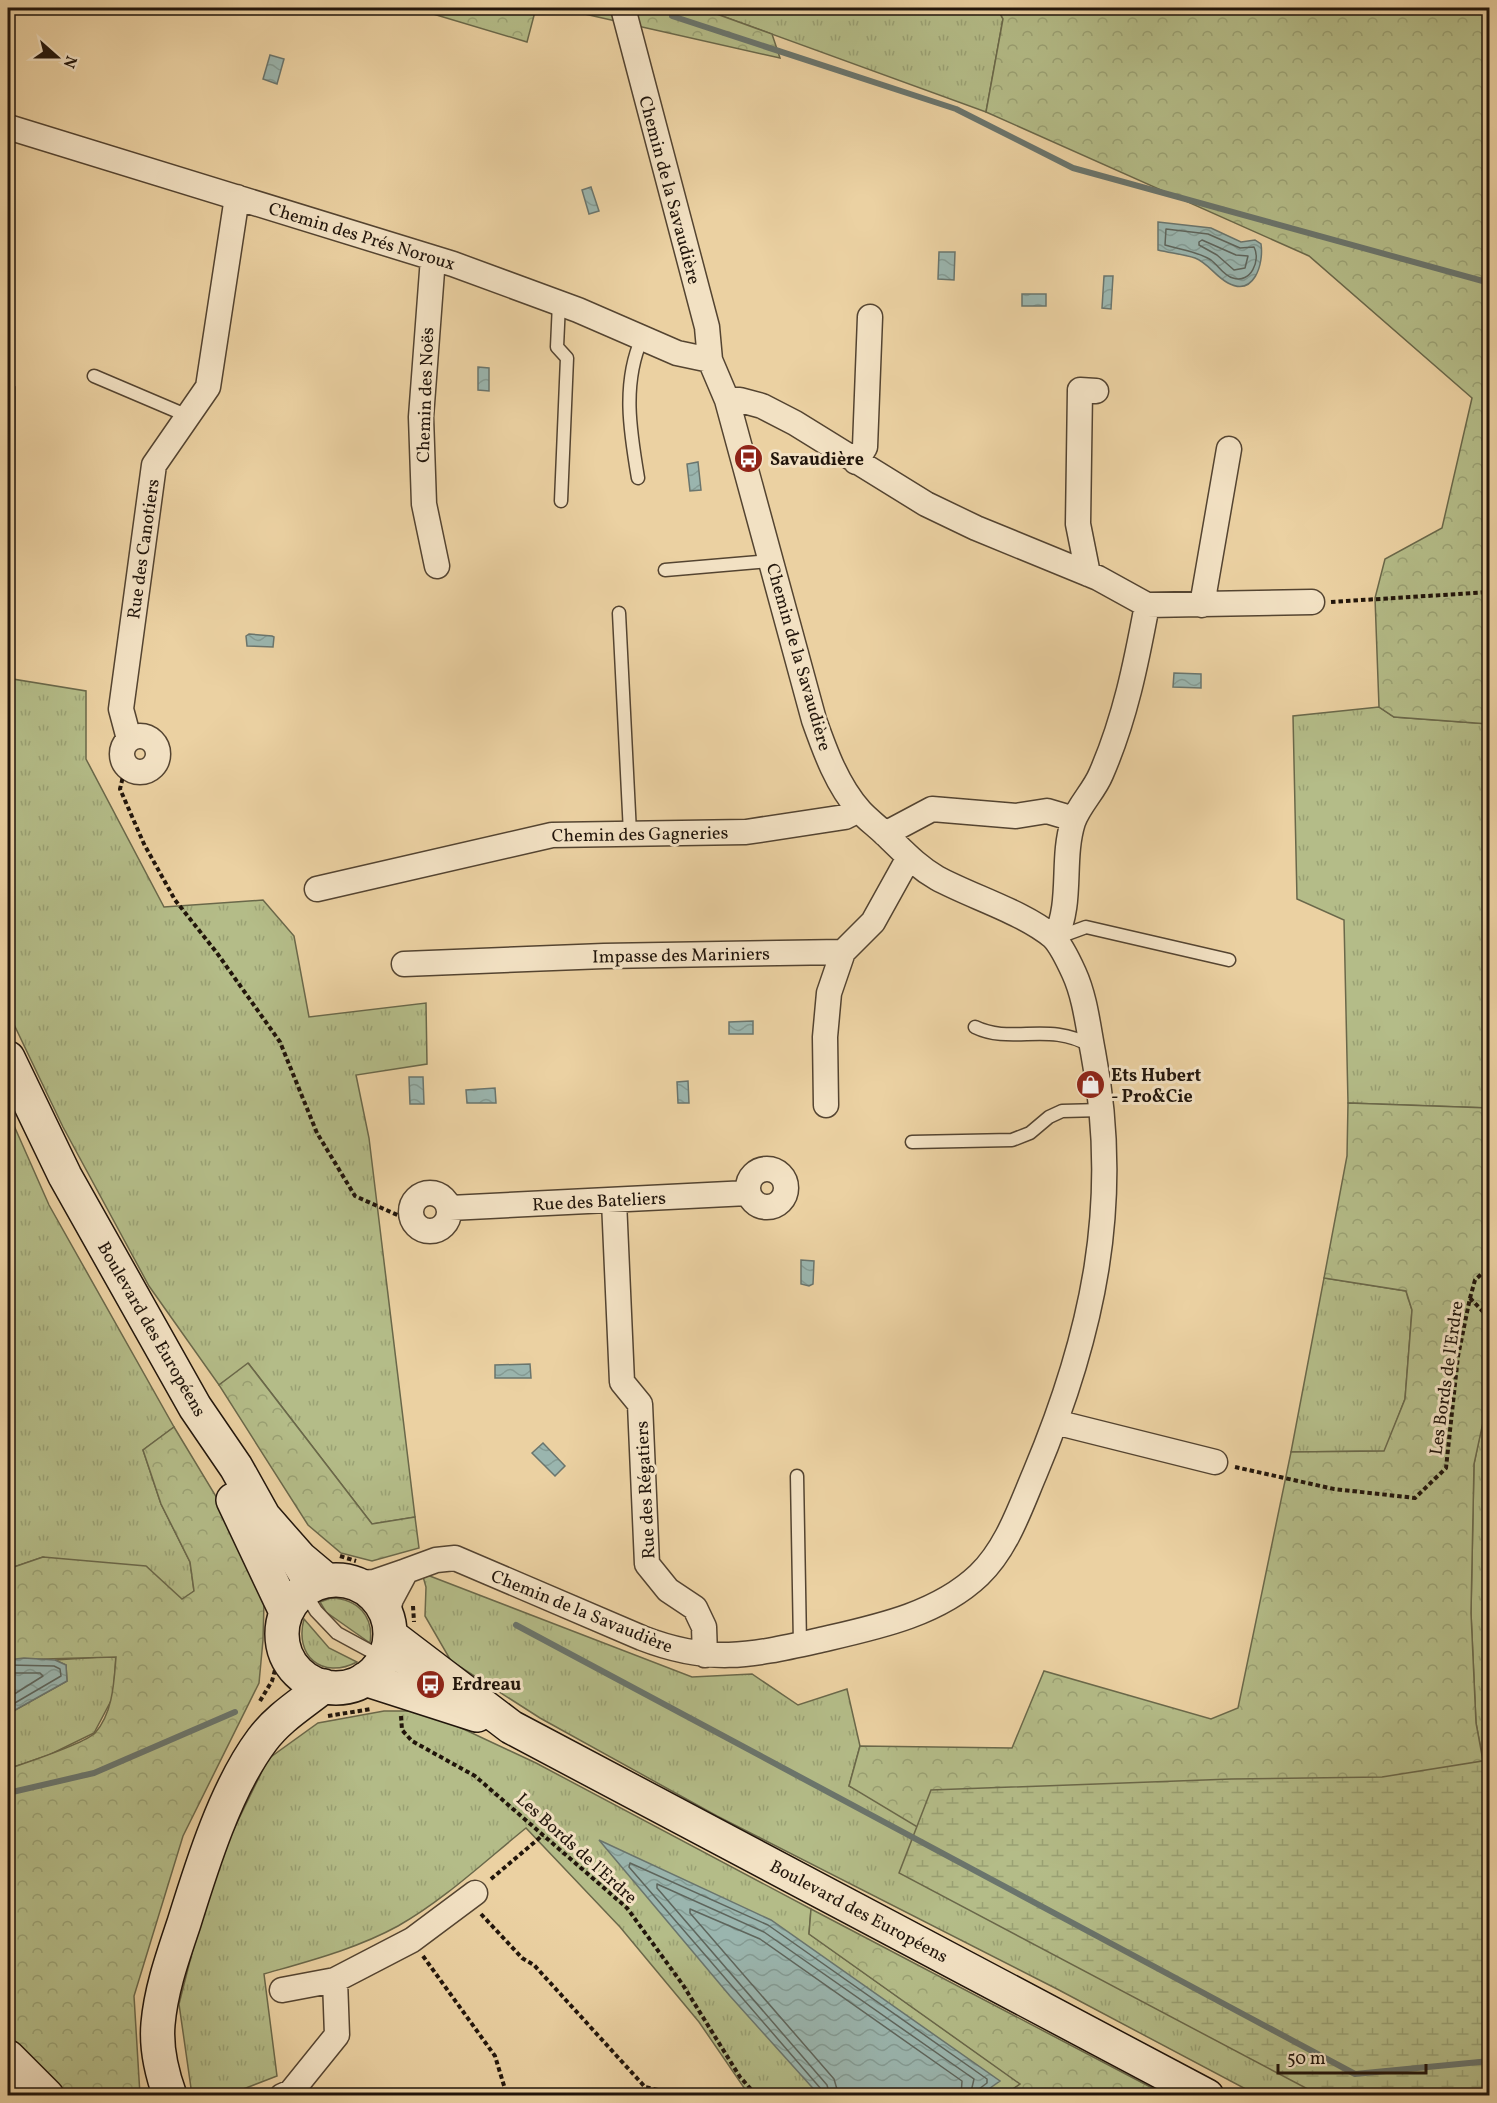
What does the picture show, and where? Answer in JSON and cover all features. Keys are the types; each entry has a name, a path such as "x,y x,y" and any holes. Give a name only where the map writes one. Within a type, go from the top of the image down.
{"main road":[{"name":"Boulevard des Européens","path":"8,1058 65,1176 195,1407 236,1467 264,1517 300,1558 304,1594 278,1600 248,1526 108,1280 8,1088"},
{"path":"268,1733 286,1652 282,1625 304,1594 358,1583 375,1595 382,1647 347,1687 324,1686 303,1677 286,1652"},
{"name":"Boulevard des Européens","path":"382,1647 511,1726 1207,2096"},
{"name":"Boulevard des Européens","path":"382,1647 511,1726"},
{"path":"170,2096 160,2060 158,2026 164,1984 210,1844 243,1772 268,1733 324,1686"},
{"path":"8,2057 47,2096"}],"street":[{"name":"Chemin de la Savaudière","path":"358,1583 374,1582 436,1560 454,1558 653,1642 674,1650 705,1655 757,1654 885,1625 951,1597 980,1574 1011,1529 1055,1422 1076,1363 1098,1270 1106,1178 1102,1110 1092,1047 1074,974 1055,939 1001,907 937,878 908,859 859,810 831,767 814,720 727,400 711,360 706,327 623,8"},
{"name":"Chemin des Prés Noroux","path":"8,127 433,258 559,303 676,353 711,360"},
{"name":"Rue des Canotiers","path":"126,765 122,761 122,747 129,739 121,710 154,465 208,387 237,197"},
{"name":"Chemin des Noës","path":"433,258 421,417 424,504 437,566"},
{"path":"856,462 865,447 870,317"},
{"path":"1080,390 1078,524 1088,574"},
{"path":"727,400 740,400 762,406 787,418 936,509 1088,574 1147,606 1312,602"},
{"path":"1202,604 1229,449"},
{"path":"1055,939 1064,920 1067,848 1074,819 1100,777 1122,721 1133,681 1147,606"},
{"path":"126,765 132,771 142,773 155,766 159,757 157,745 145,735 129,739"},
{"path":"885,834 932,809 1016,816 1047,811 1074,819"},
{"name":"Chemin des Gagneries","path":"317,889 552,835 746,832 845,817 859,810"},
{"path":"826,1105 825,1037 829,993 843,952 873,922 908,859"},
{"name":"Impasse des Mariniers","path":"404,964 604,956 843,952"},
{"name":"Rue des Bateliers","path":"413,1222 422,1231 438,1231 447,1223 450,1208 748,1193"},
{"name":"Rue des Régatiers","path":"615,1201 622,1382 640,1404 647,1564 668,1590 695,1608 704,1627 705,1655"},
{"path":"1055,1422 1215,1462"},
{"path":"382,1647 391,1599 406,1571"},
{"path":"282,1990 335,1980 412,1940 475,1893"},
{"path":"289,2094 337,2035 335,1980"}],"lane":[{"path":"559,303 557,347 567,358 561,501"},
{"path":"638,478 632,438 629,379 633,359 642,338"},
{"path":"94,376 188,416"},
{"path":"665,570 771,561"},
{"path":"619,613 630,833"},
{"path":"1055,939 1086,927 1229,960"},
{"path":"975,1027 987,1033 1064,1034 1092,1047"},
{"path":"8,1070 94,1243 158,1357 304,1594 316,1611 337,1633 382,1647"},
{"path":"912,1142 1012,1140 1030,1134 1049,1117 1062,1111 1102,1110"},
{"path":"797,1476 800,1644"}],"path":[{"path":"1312,602 1490,592"},
{"path":"126,765 120,789 144,844 175,900 217,953 280,1042 317,1133 355,1196 413,1222"},
{"name":"Les Bords de l'Erdre","path":"1215,1462 1334,1489 1415,1498 1446,1468 1458,1356 1470,1298 1475,1280 1490,1266"},
{"path":"1470,1298 1490,1319"},
{"path":"262,1699 286,1652"},
{"name":"Les Bords de l'Erdre","path":"400,1708 402,1730 412,1741 475,1776 627,1908 683,1985 740,2077 757,2096"},
{"path":"543,1835 475,1893 482,1918 522,1958 534,1965 645,2087 658,2091 662,2096"},
{"path":"412,1940 495,2056 505,2089 510,2096"}],"green space":[{"path":"413,8 536,8 527,42"},
{"path":"558,8 700,8 772,34 780,58"},
{"path":"700,8 997,8 1003,19 986,112"},
{"path":"997,8 1489,8 1489,724 1394,717 1379,707 1375,598 1385,559 1442,528 1472,398 1309,256 986,112 1003,19"},
{"path":"8,386 15,387 13,679 86,691 86,759 164,907 263,900 294,936 309,1017 426,1003 427,1064 356,1075 369,1138 415,1517 372,1524 249,1364 219,1385 149,1286 63,1127 8,1012"},
{"path":"1379,707 1394,717 1489,724 1489,1108 1348,1103 1344,920 1297,899 1293,716"},
{"path":"1348,1103 1489,1108 1490,1390 1474,1464 1471,1613 1476,1723 1486,1777 954,1849 849,1786 860,1746 1012,1748 1044,1671 1211,1719 1238,1708 1291,1452 1384,1451 1405,1399 1412,1310 1406,1291 1324,1278 1347,1156"},
{"path":"8,1112 49,1205 174,1427 143,1450 161,1504 190,1562 194,1591 183,1600 43,1557 8,1569"},
{"path":"1324,1278 1406,1291 1412,1310 1405,1399 1385,1451 1291,1452"},
{"path":"248,1363 372,1524 415,1517 419,1548 372,1561 341,1553 308,1525 219,1385"},
{"path":"1489,1390 1490,1775 1486,1777 1476,1723 1471,1613 1474,1464"},
{"path":"174,1427 220,1503 264,1602 259,1683 183,1836 134,1996 140,2095 64,2095 8,2038 8,1769 67,1748 95,1733 109,1707 116,1657 8,1660 8,1569 43,1557 146,1566 182,1599 194,1591 190,1562 161,1504 143,1450"},
{"path":"422,1573 692,1677 752,1674 798,1705 847,1689 860,1746 849,1786 1489,2095 1257,2095 1057,1989 717,1816 540,1718 451,1661 425,1616 426,1587"},
{"path":"331,1598 349,1602 362,1611 367,1617 371,1633 370,1643 326,1612 320,1602"},
{"path":"304,1619 329,1648 357,1662 333,1668 322,1666 314,1661 307,1654 303,1644"},
{"path":"116,1656 113,1697 94,1733 49,1755 8,1769 8,1714 67,1681 66,1665 55,1660"},
{"path":"384,1711 425,1711 536,1763 811,1909 809,1934 1021,2084 1004,2096 749,2095 699,2022 620,1927 526,1828 448,1892 398,1926 349,1948 264,1974 277,2076 228,2095 192,2095 179,2004 212,1874 268,1759 318,1723"},
{"path":"1489,1760 1489,2095 1319,2095 899,1873 931,1790 1231,1779 1382,1777"},
{"path":"811,1909 1167,2095 1004,2095 1020,2084 809,1934"}],"water":[{"path":"270,55 284,59 277,84 263,79"},
{"path":"591,187 599,211 589,214 582,190"},
{"path":"1158,222 1211,228 1241,242 1255,240 1261,244 1259,269 1251,282 1245,286 1228,283 1195,258 1158,250"},
{"path":"939,252 955,252 954,280 938,279"},
{"path":"1104,276 1113,276 1111,309 1102,308"},
{"path":"1022,294 1046,294 1046,306 1022,306"},
{"path":"478,367 489,368 489,391 478,390"},
{"path":"698,462 701,490 690,491 687,464"},
{"path":"249,634 274,637 273,647 247,646 246,636"},
{"path":"1174,673 1201,674 1201,688 1173,687"},
{"path":"753,1021 753,1034 729,1034 729,1022"},
{"path":"409,1077 423,1077 424,1104 410,1104"},
{"path":"688,1081 689,1103 678,1103 677,1082"},
{"path":"495,1088 496,1103 467,1103 466,1090"},
{"path":"801,1260 814,1261 813,1284 809,1286 801,1284"},
{"path":"530,1364 531,1378 495,1378 495,1365"},
{"path":"543,1443 565,1466 555,1476 532,1453"},
{"path":"24,1658 55,1660 66,1665 67,1681 8,1714 8,1660"},
{"path":"599,1840 771,1920 1000,2081 980,2095 819,2095 730,1996"}],"waterway":[{"path":"672,16 956,109 1073,168 1490,283"},
{"path":"516,1625 1355,2074 1490,2061"},
{"path":"8,1793 94,1773 235,1712"}],"place":[{"name":"Savaudière","path":"749,459"},
{"name":"Ets Hubert - Pro&Cie","path":"1090,1085"},
{"name":"Erdreau","path":"431,1684"}]}
